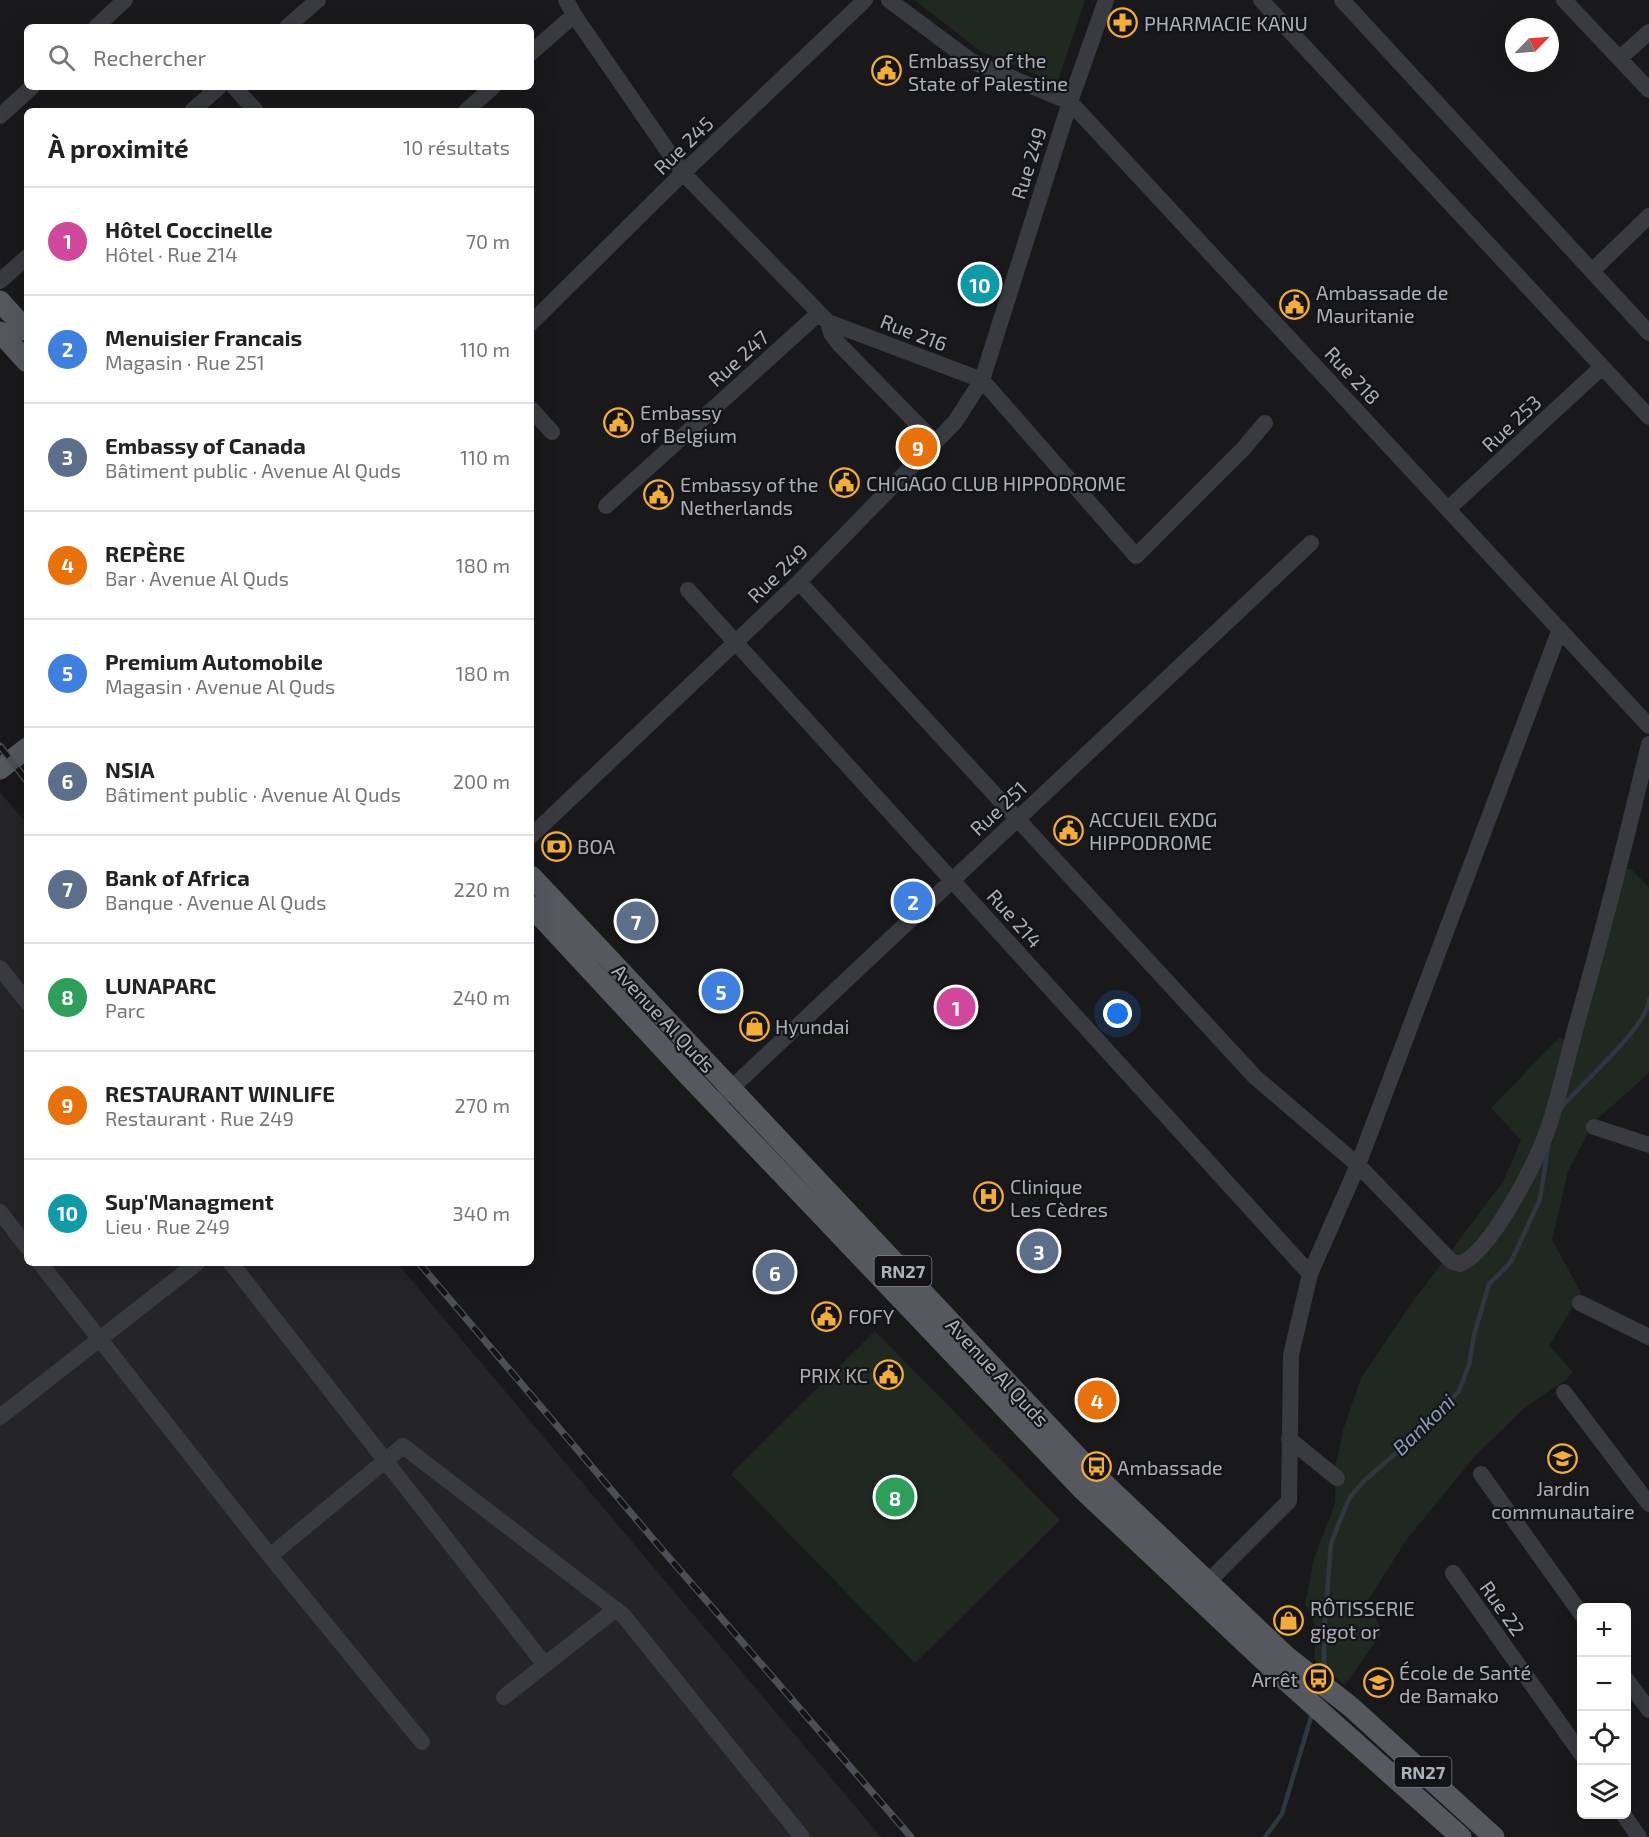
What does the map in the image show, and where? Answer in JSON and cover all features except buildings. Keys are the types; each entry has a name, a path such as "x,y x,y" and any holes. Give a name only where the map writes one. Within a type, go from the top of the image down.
{"main road":[{"path":"0,302 24,328"},
{"path":"0,332 24,359"},
{"path":"0,769 24,750"},
{"name":"Avenue Al Quds","path":"534,879 1088,1468 1208,1582 1345,1734 1461,1837"},
{"name":"Avenue Al Quds","path":"534,909 715,1104 1082,1489 1280,1663 1351,1707 1494,1837"}],"street":[{"path":"99,24 126,0"},
{"path":"290,24 318,0"},
{"name":"Rue 245","path":"534,320 683,173 865,0"},
{"name":"Rue 218","path":"889,0 971,61 1070,102 1649,726"},
{"name":"Rue 249","path":"534,833 799,582 955,422 982,380 1070,102 1106,0"},
{"path":"1261,0 1649,417"},
{"path":"1342,0 1649,333"},
{"path":"1564,0 1649,90"},
{"path":"534,49 570,7"},
{"name":"Rue 216","path":"570,7 683,173 823,317 982,380 1136,556 1243,449 1265,423"},
{"path":"1620,58 1649,32"},
{"path":"0,117 29,90"},
{"path":"195,108 216,90"},
{"path":"237,90 253,108"},
{"path":"469,108 490,90"},
{"path":"1592,271 1649,216"},
{"path":"0,281 24,260"},
{"path":"823,317 839,344 935,442"},
{"name":"Rue 247","path":"606,506 823,317"},
{"name":"Rue 253","path":"1448,509 1602,367"},
{"path":"534,412 552,432"},
{"name":"Rue 251","path":"715,1104 1311,543"},
{"path":"799,582 1255,1077 1358,1165 1451,1261 1460,1264 1467,1261 1490,1239 1527,1175 1548,1129 1616,886 1649,744"},
{"name":"Rue 214","path":"688,590 1310,1274"},
{"path":"1208,1582 1289,1501 1292,1355 1310,1274 1358,1165 1560,628"},
{"path":"0,968 24,998"},
{"path":"1594,1127 1649,1145"},
{"path":"0,1212 24,1243"},
{"path":"42,1266 270,1556 422,1742"},
{"path":"0,1417 193,1266"},
{"path":"236,1266 545,1665"},
{"path":"1580,1303 1649,1337"},
{"path":"1564,1392 1649,1504"},
{"path":"1290,1439 1338,1478"},
{"path":"270,1556 403,1446 623,1615 802,1837"},
{"path":"1481,1474 1577,1609"},
{"name":"Rue 22","path":"1453,1573 1577,1749"},
{"path":"504,1697 616,1609"},
{"path":"1631,1686 1649,1710"},
{"path":"1626,1819 1639,1837"}],"shaded area":[{"path":"915,0 1085,0 1057,83 980,51"},
{"path":"0,792 24,820 24,1266 400,1266 881,1837 0,1837"},
{"path":"1625,869 1631,869 1649,887 1649,1073 1594,1122 1568,1171 1552,1240 1581,1293 1549,1346 1573,1372 1567,1379 1524,1408 1475,1456 1407,1539 1368,1600 1382,1632 1345,1685 1314,1659 1314,1624 1305,1604 1314,1559 1335,1504 1336,1465 1343,1430 1361,1378 1414,1300 1503,1182 1521,1140 1491,1108 1560,1037 1570,1045"},
{"path":"875,1331 1060,1520 915,1663 731,1474"}],"waterway":[{"name":"Bankoni","path":"1561,1108 1637,1026 1649,1000"},
{"name":"Bankoni","path":"1322,1677 1331,1544 1342,1515 1350,1497 1365,1480 1419,1433 1459,1391 1469,1365 1474,1335 1489,1284 1511,1262 1540,1199 1548,1148"},
{"name":"Bankoni","path":"1265,1837 1282,1814 1312,1714"}],"railway":[{"path":"0,746 24,777"},
{"path":"422,1266 659,1546 911,1837"}],"place":[{"name":"PHARMACIE KANU","path":"1123,23"},
{"name":"Embassy of the State of Palestine","path":"887,71"},
{"name":"Sup'Managment","path":"980,284"},
{"name":"Ambassade de Mauritanie","path":"1295,304"},
{"name":"Embassy of Belgium","path":"619,423"},
{"name":"RESTAURANT WINLIFE","path":"918,447"},
{"name":"CHIGAGO CLUB HIPPODROME","path":"845,483"},
{"name":"Embassy of the Netherlands","path":"659,495"},
{"name":"ACCUEIL EXDG HIPPODROME","path":"1068,830"},
{"name":"BOA","path":"556,846"},
{"name":"Menuisier Francais","path":"913,901"},
{"name":"Bank of Africa","path":"636,921"},
{"name":"Premium Automobile","path":"721,991"},
{"name":"Hôtel Coccinelle","path":"956,1007"},
{"name":"Hyundai","path":"754,1026"},
{"name":"Clinique Les Cèdres","path":"989,1197"},
{"name":"Embassy of Canada","path":"1039,1251"},
{"name":"NSIA","path":"775,1272"},
{"name":"FOFY","path":"827,1316"},
{"name":"PRIX KC","path":"889,1375"},
{"name":"REPÈRE","path":"1097,1400"},
{"name":"Jardin communautaire","path":"1563,1458"},
{"name":"Ambassade","path":"1096,1467"},
{"name":"LUNAPARC","path":"895,1497"},
{"name":"RÔTISSERIE gigot or","path":"1289,1620"},
{"name":"Arrêt","path":"1319,1679"},
{"name":"École de Santé de Bamako","path":"1378,1683"}]}
